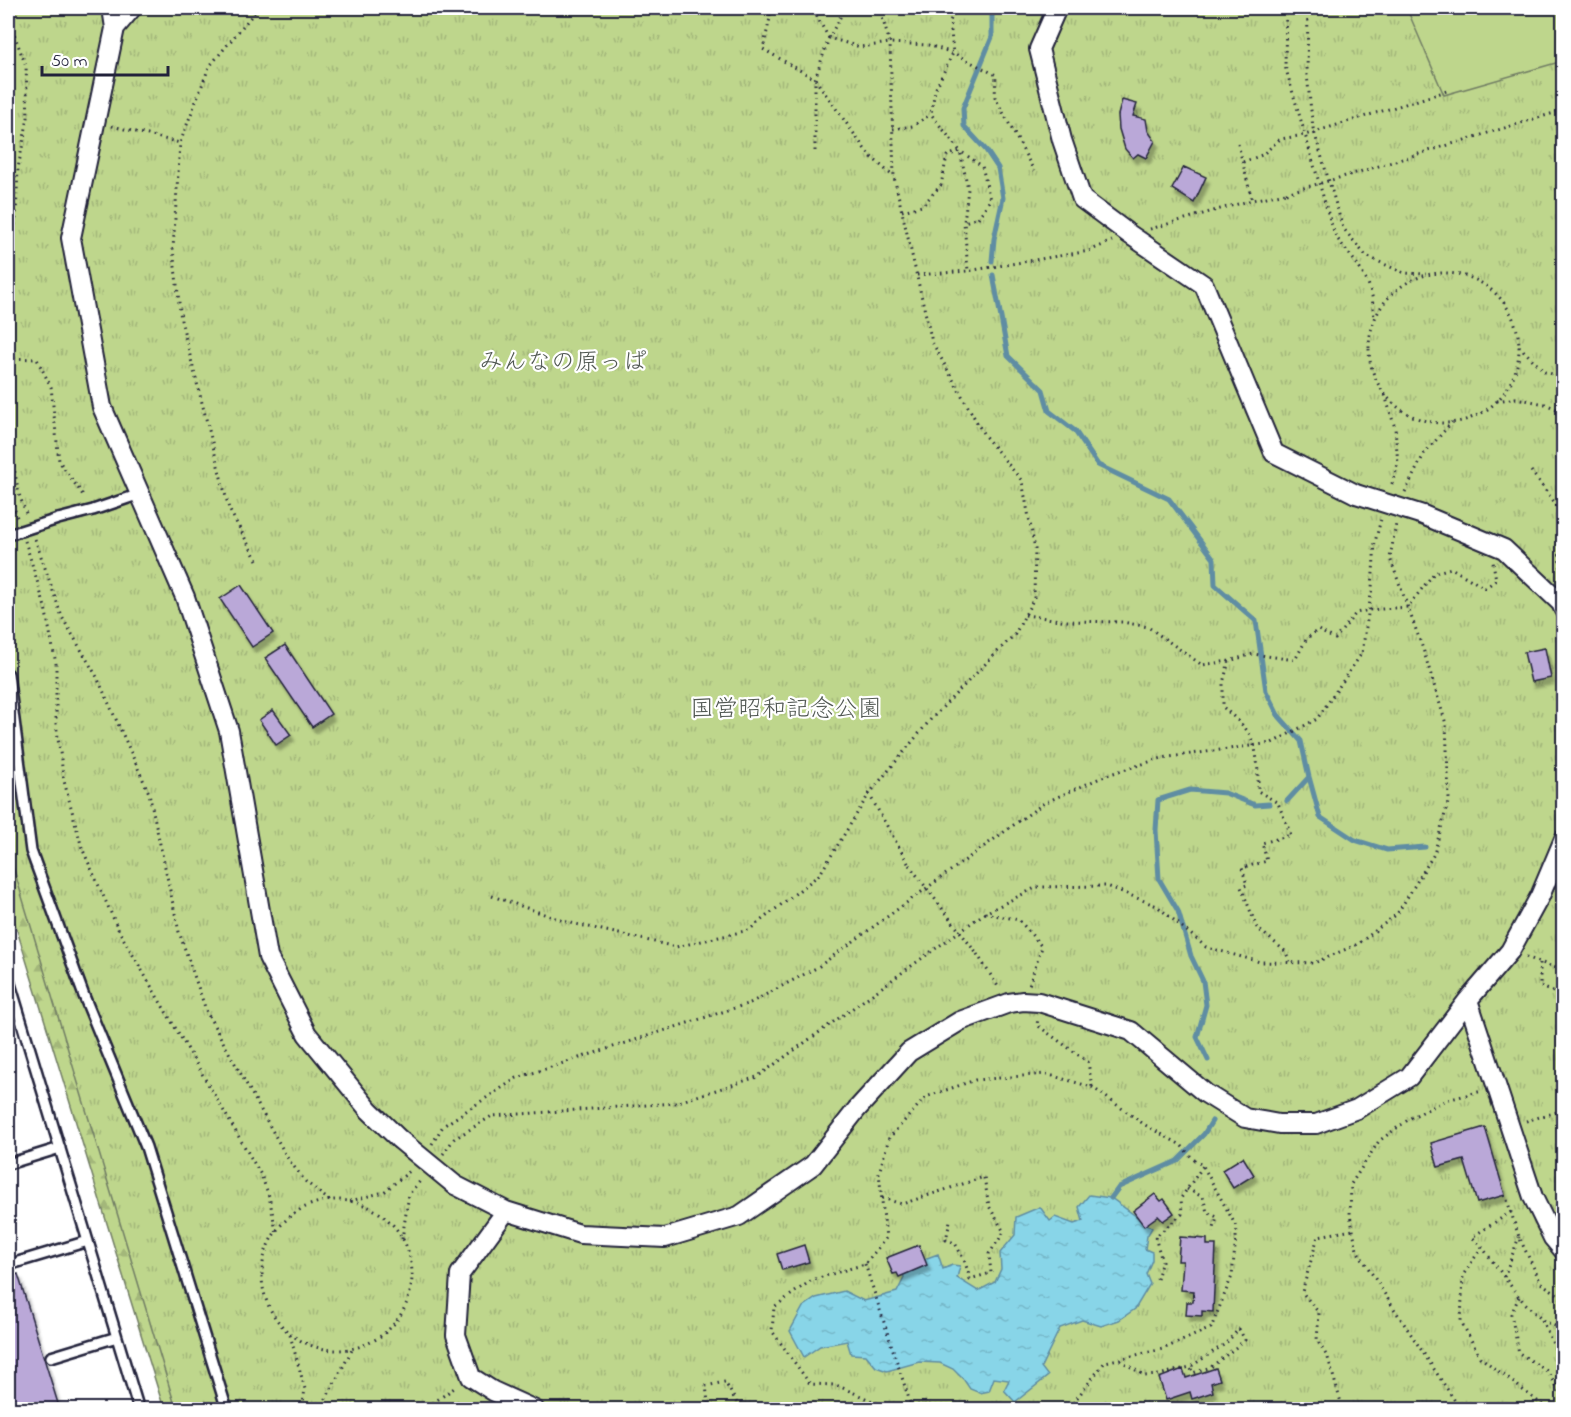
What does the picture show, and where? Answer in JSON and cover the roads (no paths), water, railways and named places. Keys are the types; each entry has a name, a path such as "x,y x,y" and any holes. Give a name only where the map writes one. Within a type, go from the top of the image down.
{"street":[{"path":"111,8 115,28 71,238 102,407 185,597 229,731 268,957 307,1034 369,1110 399,1139 455,1185 506,1211 580,1234 665,1238 739,1216 813,1165 857,1110 909,1052 960,1021 1024,1002 1131,1031 1205,1093 1245,1118 1279,1124 1316,1124 1357,1109 1409,1077 1468,1000 1510,951 1540,896 1563,839"},
{"path":"115,28 132,8"},
{"path":"1057,8 1039,49 1062,140 1082,199 1204,285 1274,453 1356,494 1423,516 1504,549 1561,603 1563,610"},
{"path":"1468,1000 1533,1197 1553,1238 1563,1251"},
{"path":"506,1211 459,1274 456,1335 471,1377 493,1391 535,1410"}],"lane":[{"path":"8,535 140,494"},
{"path":"8,674 31,851 84,996 146,1147 227,1410"},
{"path":"8,978 139,1410"},
{"path":"8,1164 60,1148"},
{"path":"8,1265 88,1241"},
{"path":"51,1357 117,1337"}],"water":[{"path":"1089,1195 1111,1198 1152,1228 1147,1236 1145,1249 1152,1252 1152,1260 1146,1274 1150,1284 1135,1309 1119,1320 1101,1326 1082,1320 1060,1328 1041,1367 1048,1376 1015,1402 1004,1390 1009,1380 994,1378 989,1391 980,1393 970,1389 953,1369 940,1363 919,1362 887,1371 876,1367 866,1355 851,1354 847,1341 820,1346 804,1357 790,1331 803,1307 816,1298 844,1291 864,1301 897,1292 904,1278 902,1267 938,1254 943,1269 952,1265 960,1266 957,1278 978,1291 995,1282 1001,1269 1000,1253 1015,1235 1016,1217 1040,1207 1050,1221 1055,1217 1074,1224 1083,1221 1079,1207"}],"waterway":[{"path":"992,8 992,37 963,108 964,126 986,150 998,168 1003,198 994,239 992,261"},
{"path":"993,275 1008,356 1043,390 1049,411 1075,431 1098,465 1169,499 1214,559 1215,585 1256,621 1266,691 1278,715 1301,741 1309,777 1287,801"},
{"path":"1309,777 1320,817 1355,840 1387,850 1425,847"},
{"path":"1208,1060 1197,1037 1206,1005 1203,981 1191,956 1178,911 1159,879 1156,830 1158,800 1190,790 1225,793 1255,805 1269,804"},
{"path":"1111,1198 1119,1187 1177,1161 1204,1134 1212,1121"}],"park label":[{"name":"みんなの原っぱ","path":"563,361"},
{"name":"国営昭和記念公園","path":"786,708"}]}
